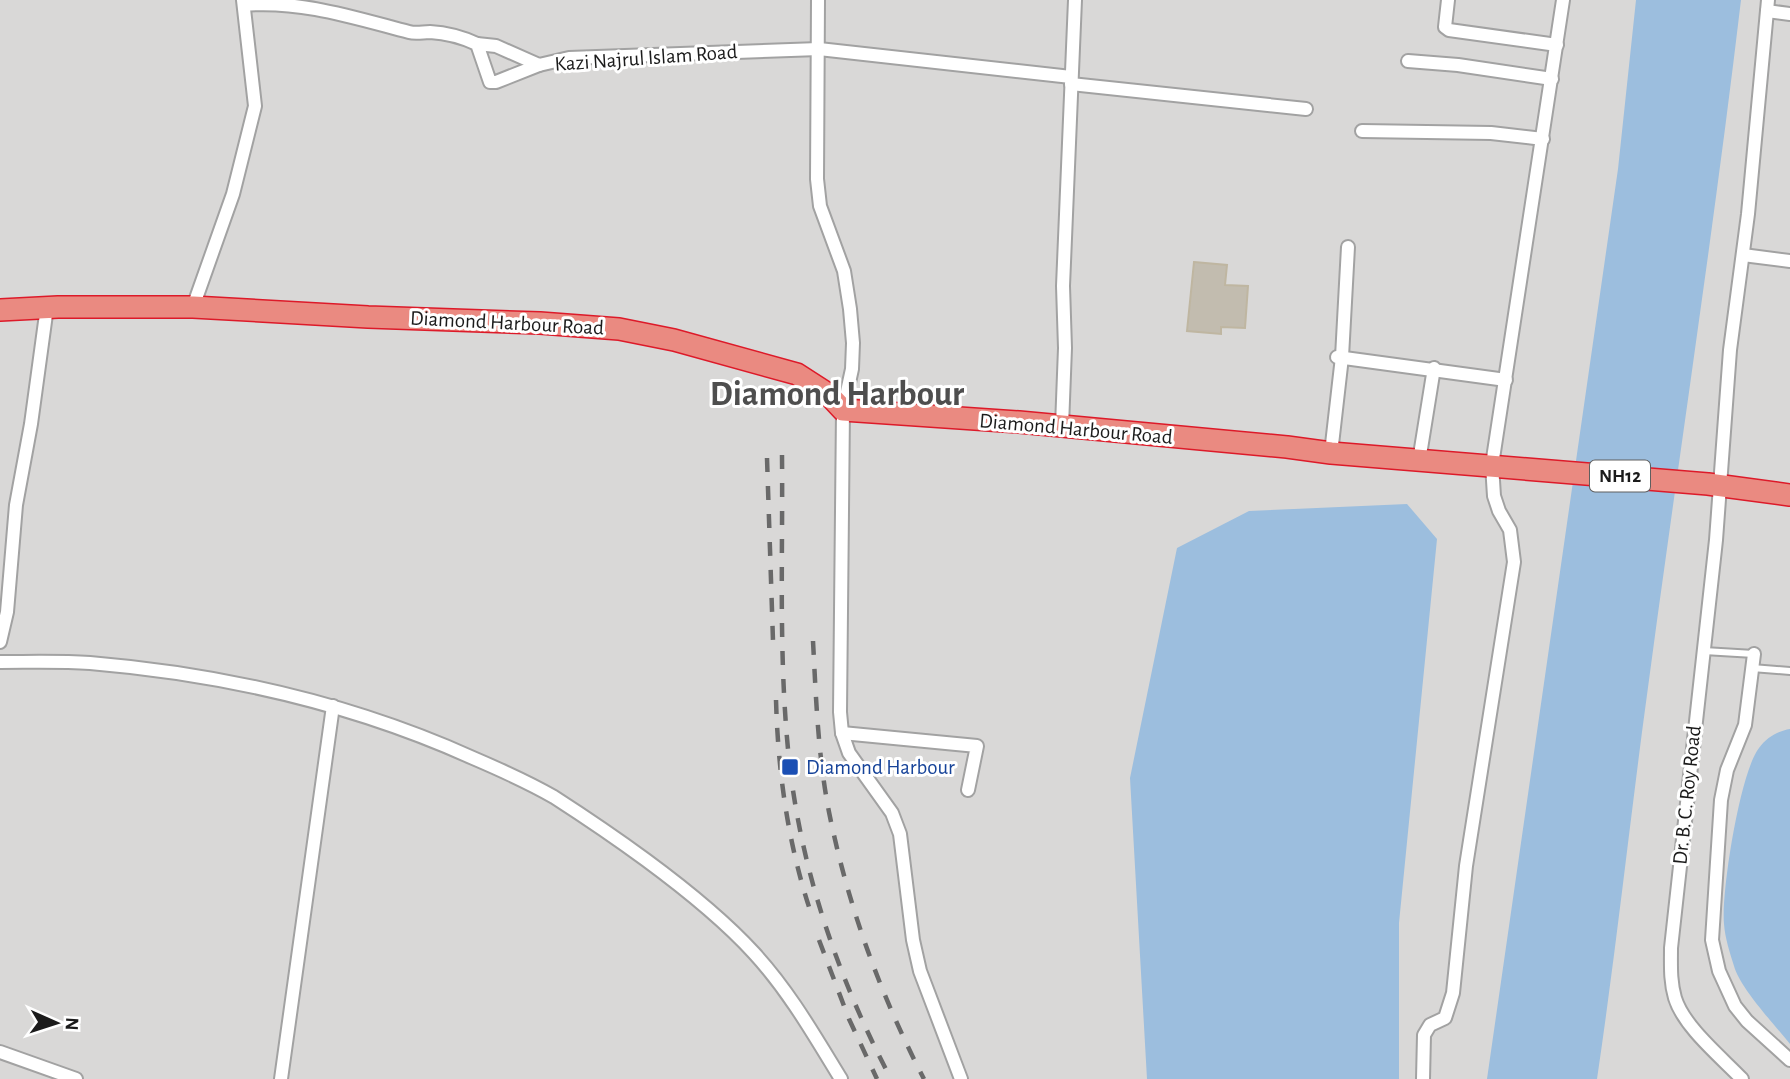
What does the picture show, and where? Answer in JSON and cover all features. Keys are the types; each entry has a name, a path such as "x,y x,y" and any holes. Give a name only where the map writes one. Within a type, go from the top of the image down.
{"highway":[{"name":"Diamond Harbour Road","path":"0,310 47,307 193,307 619,329 674,340 796,374 828,394 843,410 1062,426 1419,461 1714,485 1790,495"}],"street":[{"path":"818,0 816,139 820,206 844,271 853,343 852,369 843,410 840,698 842,733 849,754 892,813 900,834 919,971 961,1079"},
{"path":"1062,426 1065,348 1063,286 1075,0"},
{"path":"1448,0 1445,27 1449,30 1557,45"},
{"path":"1423,1079 1424,1035 1430,1025 1445,1018 1453,993 1466,866 1514,562 1514,544 1510,530 1494,496 1492,465 1544,139 1563,0"},
{"path":"193,307 233,194 255,106 244,3"},
{"name":"Kazi Najrul Islam Road","path":"244,3 306,5 413,33 455,35 477,44 496,46 539,65 569,58 819,49 1306,108"},
{"path":"1767,5 1790,14"},
{"name":"Dr. B. C. Roy Road","path":"1742,1079 1685,1018 1676,1001 1672,984 1671,948 1702,650 1714,485 1743,255 1767,5"},
{"path":"477,44 489,82 496,82 539,65"},
{"path":"1408,61 1458,65 1552,79"},
{"path":"1362,131 1491,133 1544,139"},
{"path":"1331,453 1348,247"},
{"path":"1743,255 1790,261"},
{"path":"0,642 7,612 16,505 31,424 47,307"},
{"path":"1340,357 1506,380"},
{"path":"1419,461 1434,368"},
{"path":"1754,654 1745,725 1727,770 1721,800 1712,940 1719,971 1735,1006 1747,1021 1790,1060"},
{"path":"0,662 86,663 207,678 334,706 384,721 428,737 509,774 552,796 636,853 709,909 753,952 781,985 841,1079"},
{"path":"281,1079 334,706"},
{"path":"842,733 977,746 968,790"},
{"path":"0,1052 76,1079"}],"lane":[{"path":"1702,650 1754,654"},
{"path":"1752,668 1790,671"}],"shaded area":[{"name":"Diamond Harbour","path":"0,0 1790,0 1790,1079 0,1079"}],"water":[{"path":"1636,0 1741,0 1603,1036 1597,1079 1487,1079 1618,169"},
{"path":"1407,504 1437,539 1399,923 1399,1079 1147,1079 1130,778 1177,548 1249,511"},
{"path":"1790,729 1790,1044 1750,995 1738,975 1725,935 1724,909 1733,833 1752,761 1766,741 1777,733"}],"building":[{"path":"1194,262 1227,265 1225,285 1248,286 1245,328 1221,327 1221,334 1187,331"}],"railway":[{"path":"782,455 784,690 796,809 814,889 826,928 856,1005 891,1079"},
{"path":"767,458 773,641"},
{"path":"813,641 822,770 837,847 867,949 893,1015 924,1079"},
{"path":"776,700 779,754 790,835 811,913"},
{"path":"819,940 849,1019 877,1079"}],"place":[{"name":"Diamond Harbour","path":"790,767"}],"district":[{"name":"Diamond Harbour","path":"837,394"}]}
